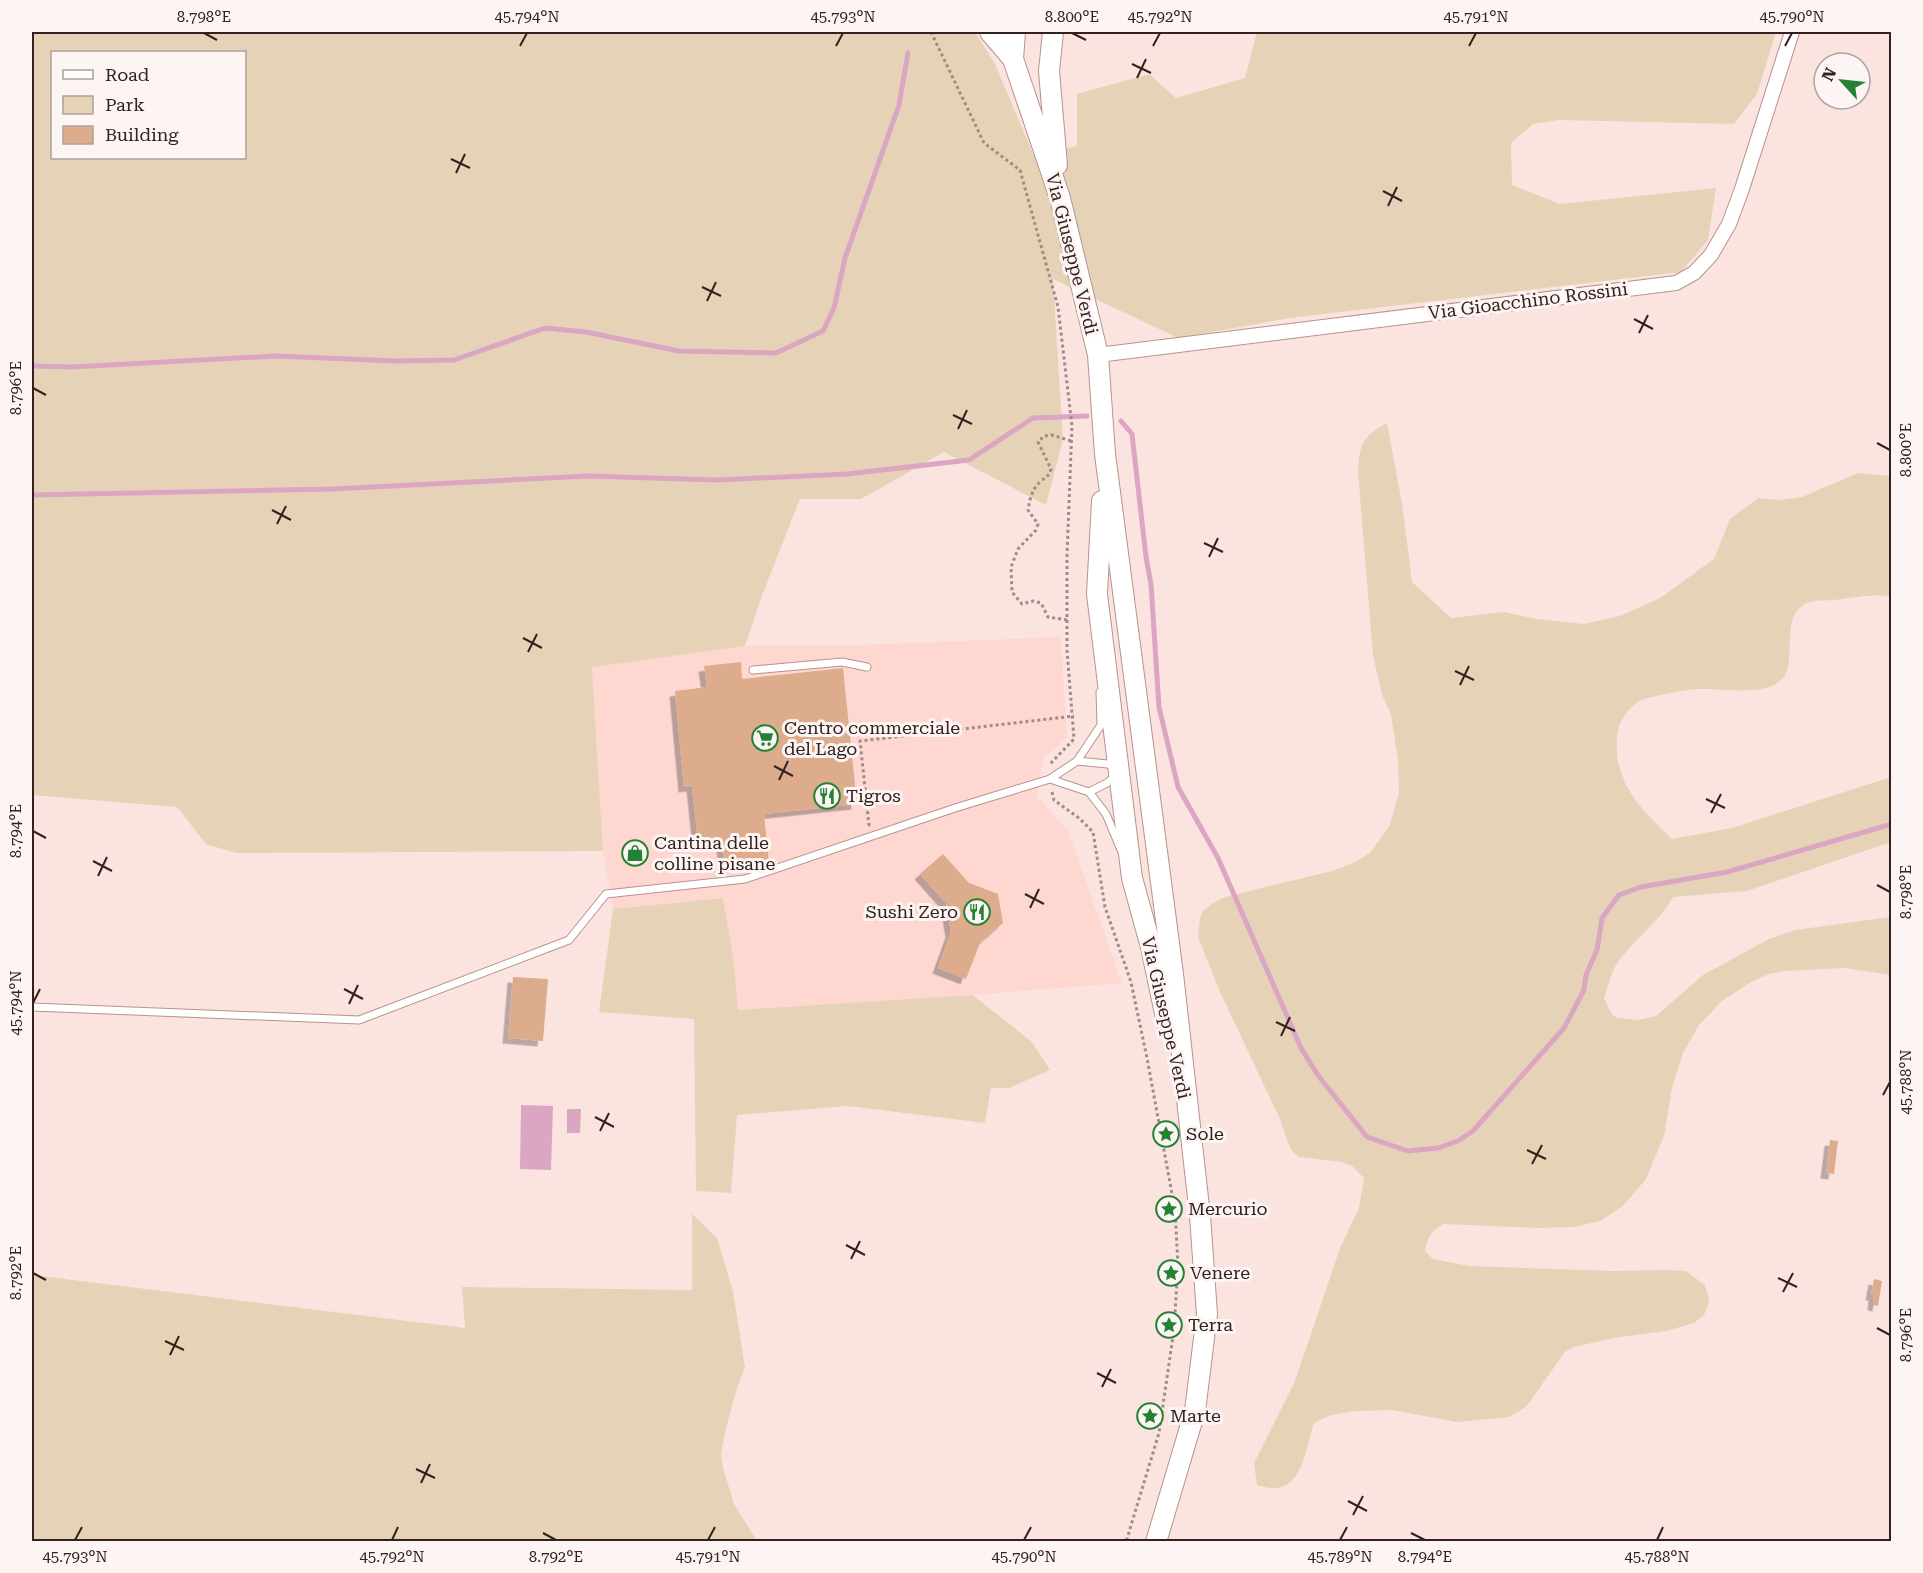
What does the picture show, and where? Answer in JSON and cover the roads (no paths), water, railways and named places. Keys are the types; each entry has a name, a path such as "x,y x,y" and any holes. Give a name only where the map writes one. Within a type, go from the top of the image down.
{"main road":[{"name":"Via Giuseppe Verdi","path":"990,32 1013,59 1060,198 1098,355 1105,454 1173,974 1190,1125"},
{"name":"Via Giuseppe Verdi","path":"1013,59 1015,32"},
{"path":"1053,32 1049,71 1060,198"},
{"name":"Via Giuseppe Verdi","path":"1105,454 1096,594 1132,878 1151,947 1190,1125"},
{"name":"Via Giuseppe Verdi","path":"1120,772 1133,751 1124,673 1129,642"},
{"name":"Via Giuseppe Verdi","path":"1120,772 1135,782 1160,879"},
{"path":"1156,1542 1195,1411 1207,1314 1200,1216 1190,1125"}],"street":[{"name":"Via Gioacchino Rossini","path":"1098,355 1676,283 1694,273 1711,255 1729,224 1792,32"}],"lane":[{"path":"32,1007 359,1020 569,940 606,894 745,879 1050,779 1077,761 1101,725 1096,594"},
{"path":"753,670 842,662 867,667"},
{"path":"1077,761 1108,764 1120,772 1107,783 1089,792"},
{"path":"1050,779 1089,792 1106,814 1132,878"}],"waterway":[{"path":"32,366 72,367 275,356 396,361 454,360 545,328 586,332 679,351 776,353 823,331 834,308 845,258 899,105 908,53"},
{"path":"32,495 333,489 588,476 717,480 847,474 969,460 1033,418 1087,416"},
{"path":"1121,421 1132,434 1151,584 1159,707 1178,787 1218,858 1301,1048 1317,1074 1367,1137 1408,1151 1438,1148 1458,1141 1473,1131 1564,1028 1584,990 1586,975 1597,950 1602,918 1619,895 1641,887 1727,872 1892,824"}],"place":[{"name":"Centro commerciale del Lago","path":"765,738"},
{"name":"Tigros","path":"827,796"},
{"name":"Cantina delle colline pisane","path":"635,853"},
{"name":"Sushi Zero","path":"977,912"},
{"name":"Sole","path":"1166,1134"},
{"name":"Mercurio","path":"1169,1209"},
{"name":"Venere","path":"1171,1273"},
{"name":"Terra","path":"1169,1325"},
{"name":"Marte","path":"1150,1416"}]}
